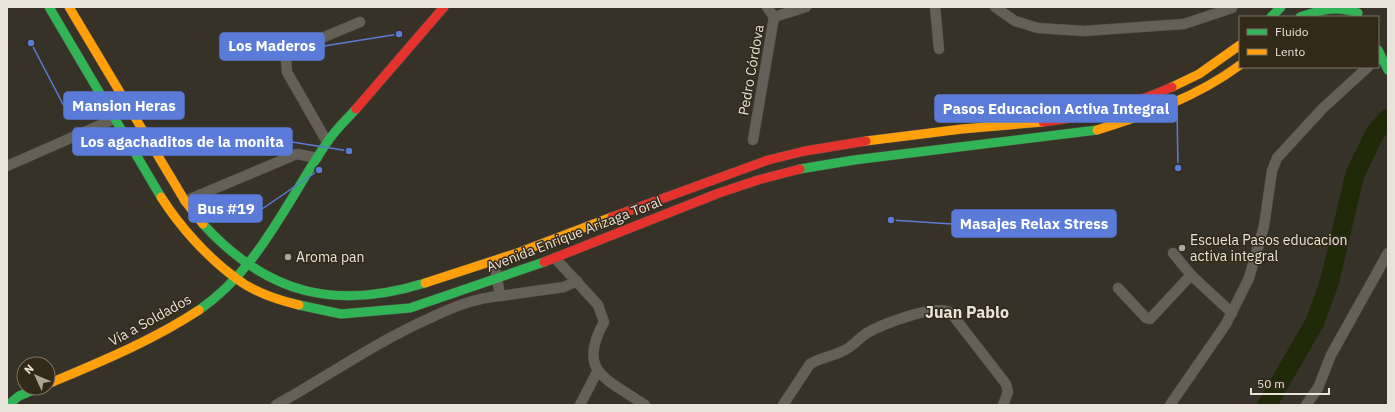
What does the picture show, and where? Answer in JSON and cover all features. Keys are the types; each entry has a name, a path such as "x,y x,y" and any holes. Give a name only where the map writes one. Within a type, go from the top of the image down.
{"main road":[{"name":"Avenida Enrique Arízaga Toral","path":"49,7 165,203 199,245 237,279 282,301 341,314 410,308 498,279 555,258 719,193 791,171 884,156 1096,130 1143,116 1181,101 1224,77 1239,66"},
{"name":"Avenida Enrique Arízaga Toral","path":"69,7 185,201 194,215 220,244 248,266 278,282 322,296 352,297 382,294 419,286 494,262 750,166 798,152 926,133 1052,121 1097,112 1141,99 1180,83 1207,68 1239,46"},
{"name":"Vía a Soldados","path":"56,381 132,349 190,316 237,279 248,266 327,142 444,7"},
{"path":"1272,16 1281,7"},
{"path":"1301,16 1309,7"},
{"path":"1303,16 1322,9 1342,7 1357,11"},
{"path":"1379,55 1388,70"},
{"path":"8,405 20,396"}],"street":[{"name":"Pedro Córdova","path":"753,140 774,17 767,7"},
{"path":"774,17 806,7"},
{"path":"935,7 939,49"},
{"path":"995,7 1015,21 1038,28 1084,31 1184,24 1232,8"},
{"path":"327,142 287,72 286,60 293,50 360,22"},
{"path":"1170,405 1232,313 1249,278 1264,226 1272,171 1276,158 1323,108 1367,68"},
{"path":"7,166 114,119"},
{"path":"185,201 297,154 317,158"},
{"path":"1173,253 1191,275 1232,313"},
{"path":"1306,405 1318,388 1331,355 1388,253"},
{"path":"555,258 598,305 604,322 595,339 592,358 598,372 645,405"},
{"path":"494,262 500,296"},
{"path":"1118,288 1146,318 1150,319 1191,275"},
{"path":"277,405 361,354 414,325 458,305 486,297 564,287 577,281"},
{"path":"783,405 796,388 806,370 817,360 845,350 866,334 901,318 909,315 945,310 951,313 1006,384 1008,392 1003,405"},
{"path":"580,405 598,372"}],"waterway":[{"path":"1267,405 1315,322 1330,280 1355,174 1375,133 1388,118"}],"traffic: fast":[{"path":"49,7 161,197"},
{"path":"1272,16 1281,7"},
{"path":"1303,16 1329,9 1343,9 1358,13"},
{"path":"1379,52 1388,70"},
{"path":"199,310 220,294 255,255 329,139 356,109"},
{"path":"800,169 854,160 1097,130"},
{"path":"203,224 227,248 252,267 278,281 304,290 332,295 361,295 392,291 425,283"},
{"path":"299,305 341,314 410,308 544,262"},
{"path":"8,405 19,396"}],"traffic: slow":[{"path":"69,7 185,201 203,224"},
{"path":"1172,87 1199,74 1239,46"},
{"path":"1097,130 1172,104 1207,86 1239,66"},
{"path":"866,141 962,129 1043,122"},
{"path":"161,197 186,231 205,252 226,271 244,284 259,292 299,305"},
{"path":"425,283 520,252 612,217"},
{"path":"56,381 163,332 199,310"}],"traffic: jam":[{"path":"356,109 444,7"},
{"path":"1043,122 1076,117 1125,105 1172,87"},
{"path":"612,217 768,160 805,151 866,141"},
{"path":"544,262 719,193 758,180 800,169"}],"place":[{"name":"Los Maderos","path":"399,34"},
{"name":"Mansion Heras","path":"31,43"},
{"name":"Los agachaditos de la monita","path":"349,151"},
{"name":"Pasos Educacion Activa Integral","path":"1178,168"},
{"name":"Bus #19","path":"319,170"},
{"name":"Masajes Relax Stress","path":"891,220"},
{"name":"Escuela Pasos educacion activa integral","path":"1182,248"},
{"name":"Aroma pan","path":"288,257"}],"district":[{"name":"Juan Pablo","path":"967,312"}]}
